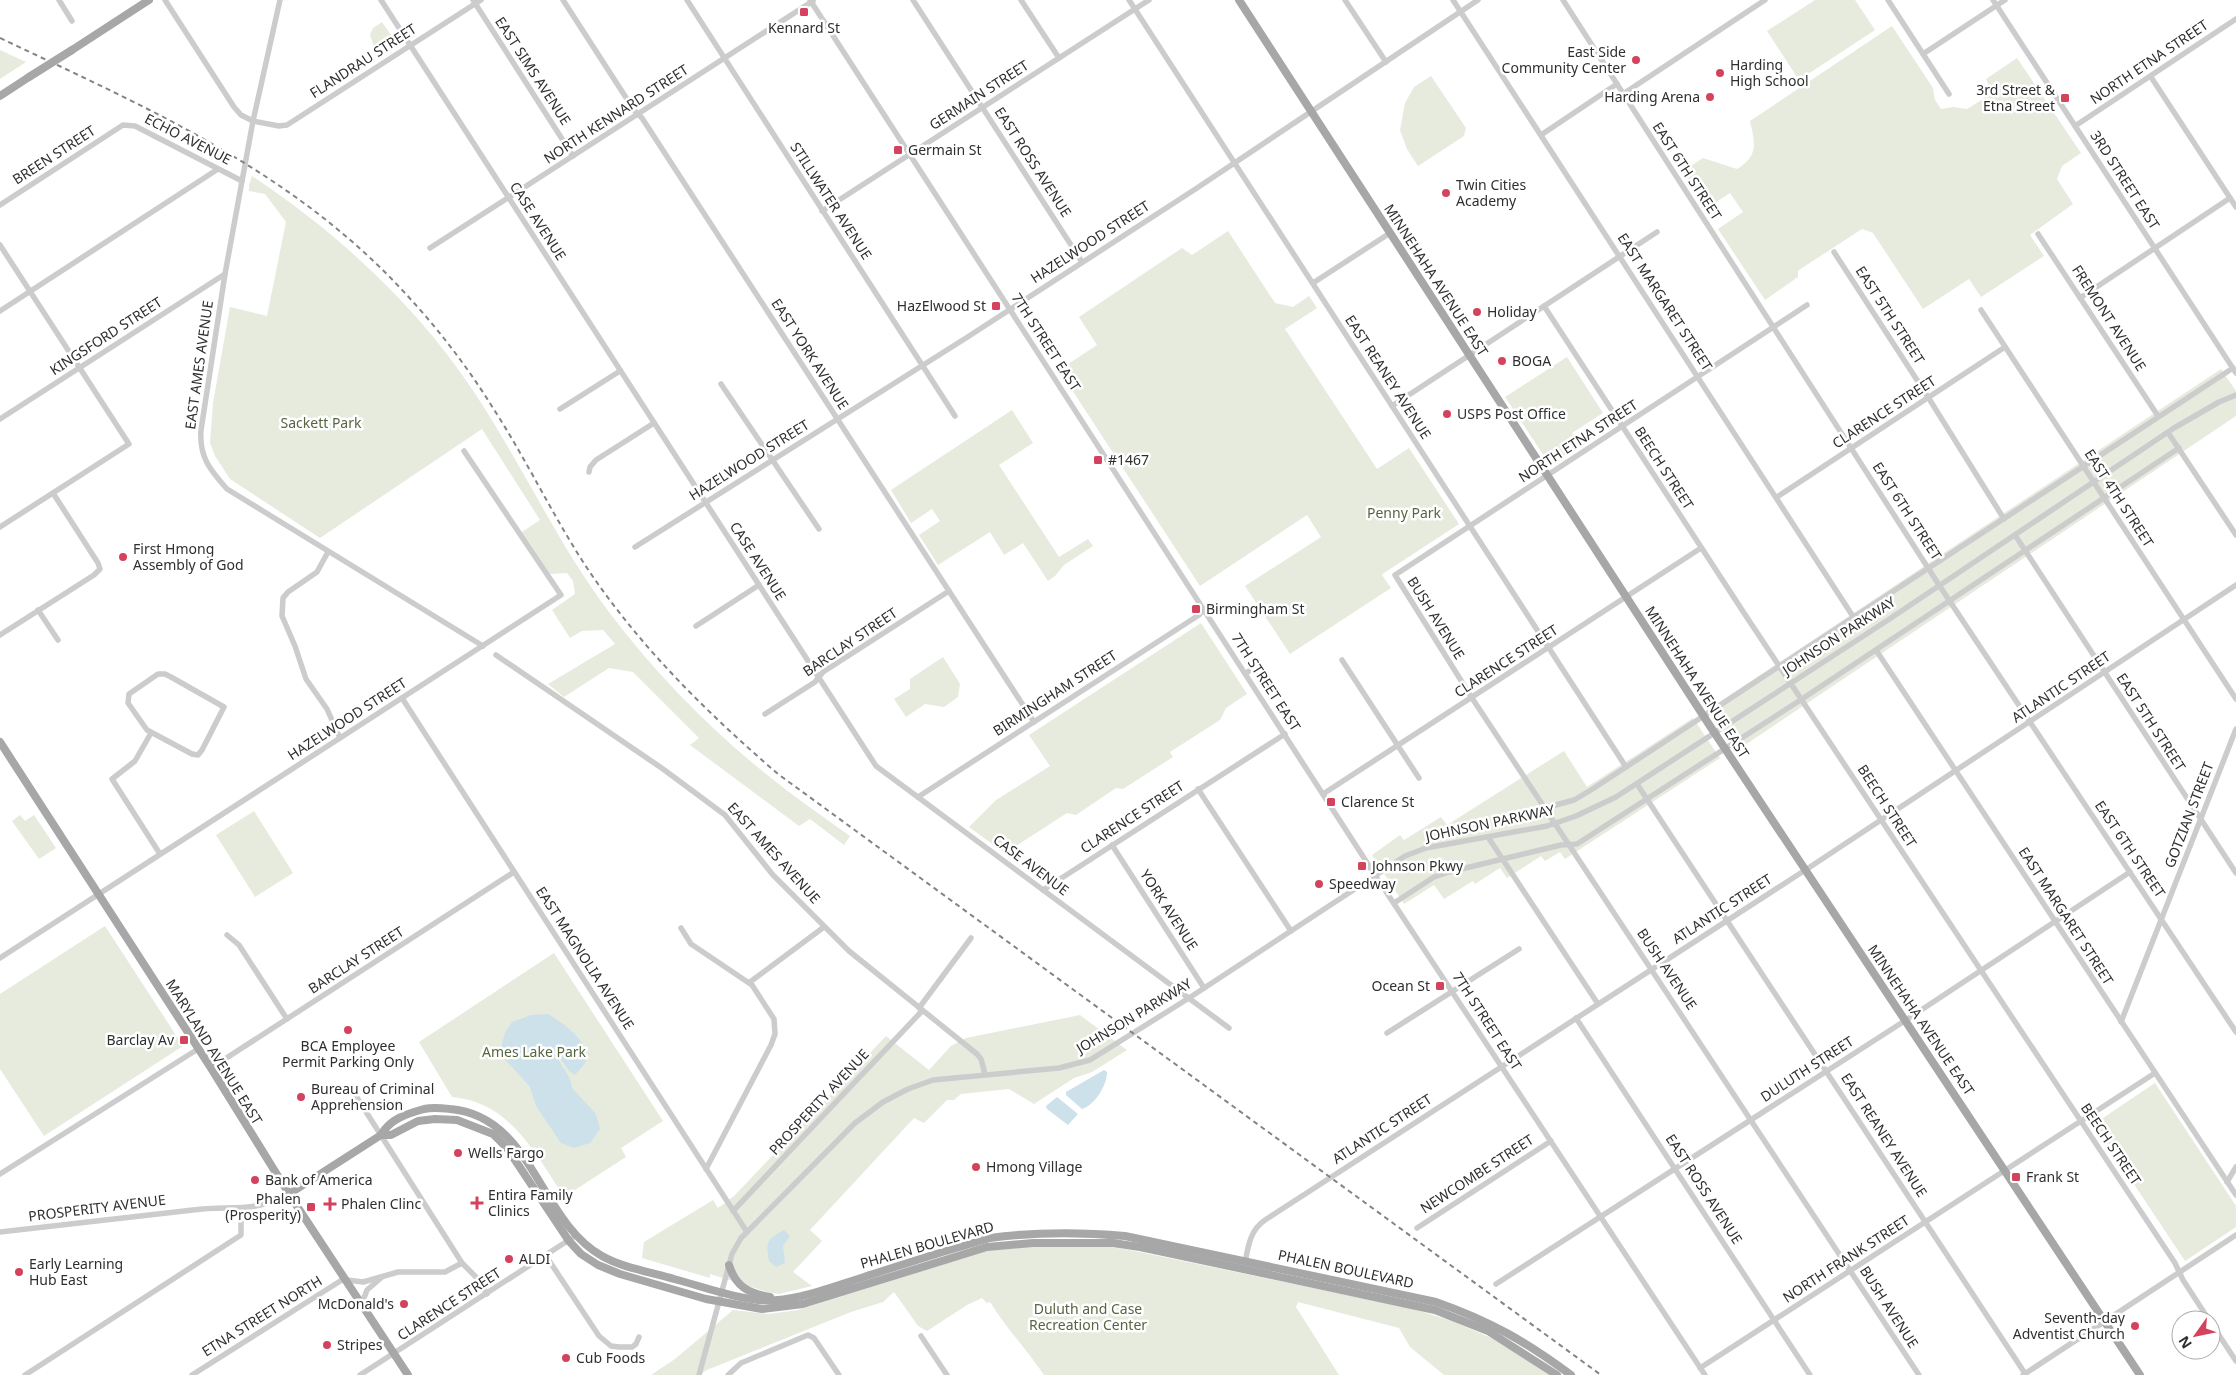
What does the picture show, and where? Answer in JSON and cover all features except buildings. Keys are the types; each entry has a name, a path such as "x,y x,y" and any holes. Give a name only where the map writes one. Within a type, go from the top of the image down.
{"main road":[{"path":"0,96 149,0"},
{"name":"MINNEHAHA AVENUE EAST","path":"1239,0 1705,717 2140,1375"},
{"name":"MARYLAND AVENUE EAST","path":"0,742 211,1068 289,1194 408,1375"},
{"name":"PHALEN BOULEVARD","path":"289,1194 380,1135 387,1124 402,1116 428,1108 459,1110 479,1116 499,1129 514,1143 575,1235 588,1248 603,1257 721,1292 757,1300 804,1295 966,1244 1007,1235 1125,1236 1434,1310 1488,1331 1557,1375"},
{"name":"PHALEN BOULEVARD","path":"380,1135 391,1134 418,1121 434,1119 457,1120 493,1134 507,1148 569,1240 581,1254 613,1271 718,1302 762,1309 803,1304 987,1247 1004,1244 1113,1243 1245,1264 1400,1293 1445,1305 1473,1315 1507,1331 1571,1375"},
{"path":"729,1265 735,1280 745,1289 772,1297 804,1295"}],"street":[{"path":"58,0 72,21"},
{"path":"165,0 234,107 241,115 253,121"},
{"name":"EAST AMES AVENUE","path":"280,0 253,121 225,274 200,446 205,460 227,489 483,646"},
{"name":"CASE AVENUE","path":"381,0 876,766 1229,1028"},
{"name":"EAST YORK AVENUE","path":"563,0 1034,722"},
{"name":"STILLWATER AVENUE","path":"687,0 955,416"},
{"name":"EAST ROSS AVENUE","path":"913,0 1082,262"},
{"path":"1021,0 1059,58"},
{"name":"EAST REANEY AVENUE","path":"1129,0 1626,767"},
{"name":"GERMAIN STREET","path":"822,211 1149,0"},
{"path":"1345,0 1386,62"},
{"name":"EAST MARGARET STREET","path":"1453,0 1854,618"},
{"name":"HAZELWOOD STREET","path":"635,548 1234,164 1478,0"},
{"name":"EAST 6TH STREET","path":"1563,0 1939,585 2236,1032"},
{"path":"1623,94 1765,0"},
{"path":"1888,0 1949,94"},
{"path":"1923,54 1995,3 2004,0"},
{"name":"FLANDRAU STREET","path":"253,121 279,126 287,125 476,1"},
{"name":"EAST SIMS AVENUE","path":"476,1 573,156"},
{"name":"NORTH KENNARD STREET","path":"430,248 812,1"},
{"name":"7TH STREET EAST","path":"812,1 1323,794 1705,1375"},
{"name":"3RD STREET EAST","path":"1995,3 2234,370"},
{"name":"NORTH ETNA STREET","path":"2075,126 2236,19"},
{"path":"2151,77 2236,207"},
{"path":"1541,135 1617,84"},
{"name":"ECHO AVENUE","path":"123,125 135,126 242,181"},
{"name":"BREEN STREET","path":"0,205 123,125"},
{"path":"0,311 218,169"},
{"path":"2080,298 2230,198"},
{"path":"1392,406 1657,232"},
{"path":"1313,283 1390,233"},
{"name":"FREMONT AVENUE","path":"2038,234 2158,416"},
{"path":"0,245 129,444 0,528"},
{"name":"EAST 5TH STREET","path":"1834,252 2004,519"},
{"name":"KINGSFORD STREET","path":"0,419 225,274"},
{"name":"NORTH ETNA STREET","path":"1395,575 1807,305"},
{"name":"BEECH STREET","path":"1544,306 1881,821 2176,1263 2179,1273 2203,1310"},
{"name":"EAST 4TH STREET","path":"1981,310 2236,699"},
{"name":"CLARENCE STREET","path":"1777,498 2005,347"},
{"name":"JOHNSON PARKWAY","path":"1545,808 1574,800 1705,717 2158,416 2234,370"},
{"path":"560,409 620,371"},
{"path":"721,384 819,529"},
{"name":"JOHNSON PARKWAY","path":"699,1375 732,1254 747,1232 855,1123 883,1102 908,1089 933,1080 1059,1068 1085,1061 1189,998 1376,875 1415,852 1555,823 1603,804 1716,733 2206,409 2236,395"},
{"path":"589,472 590,467 596,460 654,423"},
{"path":"2169,434 2236,535"},
{"path":"1394,903 1434,877 1502,859 1569,844 1577,844 1726,749 2179,448"},
{"name":"HAZELWOOD STREET","path":"0,958 561,595 464,451"},
{"path":"0,634 94,575 100,569 53,493"},
{"name":"EAST 5TH STREET","path":"2015,534 2104,674 2236,873"},
{"name":"CLARENCE STREET","path":"1323,794 1701,548"},
{"path":"328,552 317,572 288,592 283,598 282,616 306,679 327,709 340,738"},
{"name":"BUSH AVENUE","path":"1395,575 1472,698 1919,1375"},
{"name":"ATLANTIC STREET","path":"1245,1264 1254,1231 1260,1223 1881,821 2104,674 2236,584"},
{"path":"696,626 759,585"},
{"name":"BARCLAY STREET","path":"765,714 815,682 818,677 949,592"},
{"name":"BIRMINGHAM STREET","path":"918,797 1199,615 1204,609"},
{"path":"38,610 58,640"},
{"name":"EAST MARGARET STREET","path":"1876,650 2236,1195"},
{"name":"EAST AMES AVENUE","path":"496,655 663,769 725,815 774,875 849,952 978,1054 985,1074"},
{"path":"1342,660 1420,778"},
{"path":"1246,673 1257,666"},
{"path":"158,674 165,674 171,677 224,707 219,721 198,755 192,754 151,733 143,726 127,699 128,694 158,674"},
{"name":"EAST MAGNOLIA AVENUE","path":"402,698 747,1232"},
{"name":"GOTZIAN STREET","path":"2121,1022 2236,729"},
{"path":"151,733 135,761 112,779 160,854"},
{"name":"CLARENCE STREET","path":"1044,890 1285,734"},
{"name":"EAST REANEY AVENUE","path":"1637,784 1926,1222 2024,1375"},
{"path":"1198,790 1291,932"},
{"path":"1488,837 1598,1004"},
{"name":"YORK AVENUE","path":"1112,845 1204,988"},
{"name":"BARCLAY STREET","path":"211,1068 514,872"},
{"name":"DULUTH STREET","path":"1496,1284 1906,1020 2130,872"},
{"path":"750,982 824,927"},
{"path":"681,928 691,944 750,982 772,1015 775,1034 706,1169"},
{"path":"227,935 239,945 287,1019"},
{"name":"PROSPERITY AVENUE","path":"733,1211 920,1009 971,938"},
{"path":"1387,1033 1519,949"},
{"name":"EAST ROSS AVENUE","path":"1576,1018 1810,1375"},
{"path":"0,1174 198,1049"},
{"name":"NORTH FRANK STREET","path":"1700,1368 2155,1073"},
{"path":"356,1096 462,1263 476,1277 488,1294"},
{"name":"NEWCOMBE STREET","path":"1417,1228 1551,1141"},
{"path":"2227,1182 2236,1167"},
{"name":"PROSPERITY AVENUE","path":"0,1232 197,1209 241,1209 268,1204 289,1194"},
{"path":"25,1375 241,1235 241,1209"},
{"name":"CLARENCE STREET","path":"360,1375 488,1294 575,1235"},
{"path":"2024,1375 2236,1235"},
{"path":"546,1256 599,1336 605,1342 612,1346 626,1348 636,1344 639,1337"},
{"path":"346,1279 360,1283 398,1272 445,1272 462,1263"},
{"path":"362,1303 367,1290 382,1277"},
{"name":"ETNA STREET NORTH","path":"192,1375 346,1279"},
{"path":"728,1375 740,1363 805,1336 814,1338 839,1375"},
{"path":"922,1336 947,1375"},
{"name":"BEECH STREET","path":"2221,1338 2236,1361"}],"green space":[{"path":"1815,0 1855,0 1875,30 1799,80 1767,31"},
{"path":"382,22 393,38 393,42 376,53 370,35 373,28"},
{"path":"1892,26 1933,88 1935,100 1941,109 1953,107 1967,109 1983,99 1990,88 1986,79 2017,58 2081,153 2062,166 2057,179 2073,204 2030,235 2044,256 1981,297 1969,279 1923,309 1873,233 1862,229 1802,268 1798,271 1798,277 1765,300 1718,229 1743,212 1730,193 1705,209 1683,171 1703,158 1737,169 1749,159 1754,148 1750,121"},
{"path":"0,50 26,62 0,79"},
{"path":"1431,76 1466,128 1464,136 1418,166 1407,149 1400,130 1405,103 1414,87"},
{"name":"Sackett Park","path":"252,176 284,198 345,247 374,273 427,330 452,360 474,392 573,559 590,586 626,634 683,698 744,756 850,836 844,845 810,819 799,826 690,745 699,738 633,672 609,668 564,697 548,684 615,644 603,630 582,631 570,638 552,610 575,594 573,581 567,573 550,574 522,532 540,520 482,429 320,538 230,479 215,456 210,443 213,403 230,307 267,316 286,222 265,194 249,191"},
{"name":"Penny Park","path":"1228,231 1275,303 1293,307 1309,296 1317,308 1285,329 1377,469 1409,448 1459,524 1384,573 1382,575 1391,588 1290,654 1245,586 1321,537 1307,515 1200,586 1059,370 1097,345 1079,317 1182,248 1192,255"},
{"path":"1567,357 1603,413 1572,433 1580,445 1550,465 1505,397"},
{"path":"2221,369 2236,391 2236,416 1736,751 1709,709"},
{"path":"1012,410 1033,443 999,465 1059,557 1088,539 1093,546 1064,565 1048,581 1023,543 1004,555 990,532 938,565 919,535 940,521 932,509 911,523 891,490"},
{"path":"1201,623 1247,694 1226,708 1220,720 1170,752 1173,757 1123,789 1116,788 1076,815 1067,813 1005,853 969,827 996,800 1050,766 1029,735"},
{"path":"943,657 960,684 958,697 944,707 925,704 906,717 894,699 910,689 910,679"},
{"path":"1693,718 1720,758 1565,859 1560,852 1545,861 1541,856 1507,878 1500,868 1475,884 1473,881 1444,899 1434,885 1404,904 1372,855 1400,835 1404,840 1441,817 1447,825 1564,751 1587,787"},
{"path":"254,811 293,873 255,897 216,835"},
{"path":"20,815 25,821 34,815 56,848 39,859 12,821"},
{"path":"105,926 183,1046 44,1136 0,1069 0,994"},
{"name":"Ames Lake Park","path":"554,953 663,1121 621,1148 626,1157 564,1197 531,1147 505,1119 490,1109 472,1101 452,1097 419,1042"},
{"path":"1080,1015 1127,1050 1092,1072 1074,1078 1034,1104 1009,1089 961,1094 954,1100 947,1100 924,1123 914,1118 810,1230 822,1241 793,1272 812,1286 779,1294 710,1274 710,1278 642,1258 644,1242 713,1200 718,1208 734,1196 886,1036 929,1070 951,1046 966,1038"},
{"path":"2155,1083 2236,1206 2236,1227 2185,1261 2094,1124"},
{"name":"Duluth and Case Recreation Center","path":"1016,1247 1110,1247 1130,1250 1414,1309 1452,1321 1496,1340 1550,1375 1444,1375 1410,1347 1399,1328 1298,1302 1296,1307 1339,1375 1044,1375 990,1302 987,1303 982,1298 967,1305 927,1331 918,1326 894,1292 883,1302 851,1312 707,1370 699,1375 651,1375 675,1359 733,1310 768,1314 798,1310 990,1250"}],"water":[{"path":"548,1014 575,1034 585,1048 587,1056 585,1063 575,1075 569,1071 559,1056 560,1047 555,1047 572,1088 596,1114 600,1129 590,1143 574,1148 561,1143 536,1106 530,1087 503,1057 501,1047 505,1033 512,1022 531,1015"},
{"path":"1104,1070 1107,1072 1103,1088 1096,1099 1087,1107 1082,1109 1066,1095 1066,1092"},
{"path":"1057,1097 1078,1114 1068,1125 1047,1109 1046,1106"},
{"path":"784,1230 790,1236 783,1246 785,1263 776,1267 769,1261 768,1245 774,1236"}],"railway":[{"path":"0,38 168,119 273,181 323,217 370,258 425,315 446,341 493,408 585,565 627,623 699,702 751,750 778,774 1601,1375"}],"place":[{"name":"Kennard St","path":"804,12"},
{"name":"East Side Community Center","path":"1636,60"},
{"name":"Harding High School","path":"1720,73"},
{"name":"Harding Arena","path":"1710,97"},
{"name":"3rd Street & Etna Street","path":"2065,98"},
{"name":"Germain St","path":"898,150"},
{"name":"Twin Cities Academy","path":"1446,193"},
{"name":"HazElwood St","path":"996,306"},
{"name":"Holiday","path":"1477,312"},
{"name":"BOGA","path":"1502,361"},
{"name":"USPS Post Office","path":"1447,414"},
{"name":"#1467","path":"1098,460"},
{"name":"First Hmong Assembly of God","path":"123,557"},
{"name":"Birmingham St","path":"1196,609"},
{"name":"Clarence St","path":"1331,802"},
{"name":"Johnson Pkwy","path":"1362,866"},
{"name":"Speedway","path":"1319,884"},
{"name":"Ocean St","path":"1440,986"},
{"name":"BCA Employee Permit Parking Only","path":"348,1030"},
{"name":"Barclay Av","path":"184,1040"},
{"name":"Bureau of Criminal Apprehension","path":"301,1097"},
{"name":"Wells Fargo","path":"458,1153"},
{"name":"Hmong Village","path":"976,1167"},
{"name":"Frank St","path":"2016,1177"},
{"name":"Bank of America","path":"255,1180"},
{"name":"Entira Family Clinics","path":"477,1203"},
{"name":"Phalen Clinc","path":"330,1204"},
{"name":"Phalen (Prosperity)","path":"311,1207"},
{"name":"ALDI","path":"509,1259"},
{"name":"Early Learning Hub East","path":"19,1272"},
{"name":"McDonald's","path":"404,1304"},
{"name":"Seventh-day Adventist Church","path":"2135,1326"},
{"name":"Stripes","path":"327,1345"},
{"name":"Cub Foods","path":"566,1358"}]}
